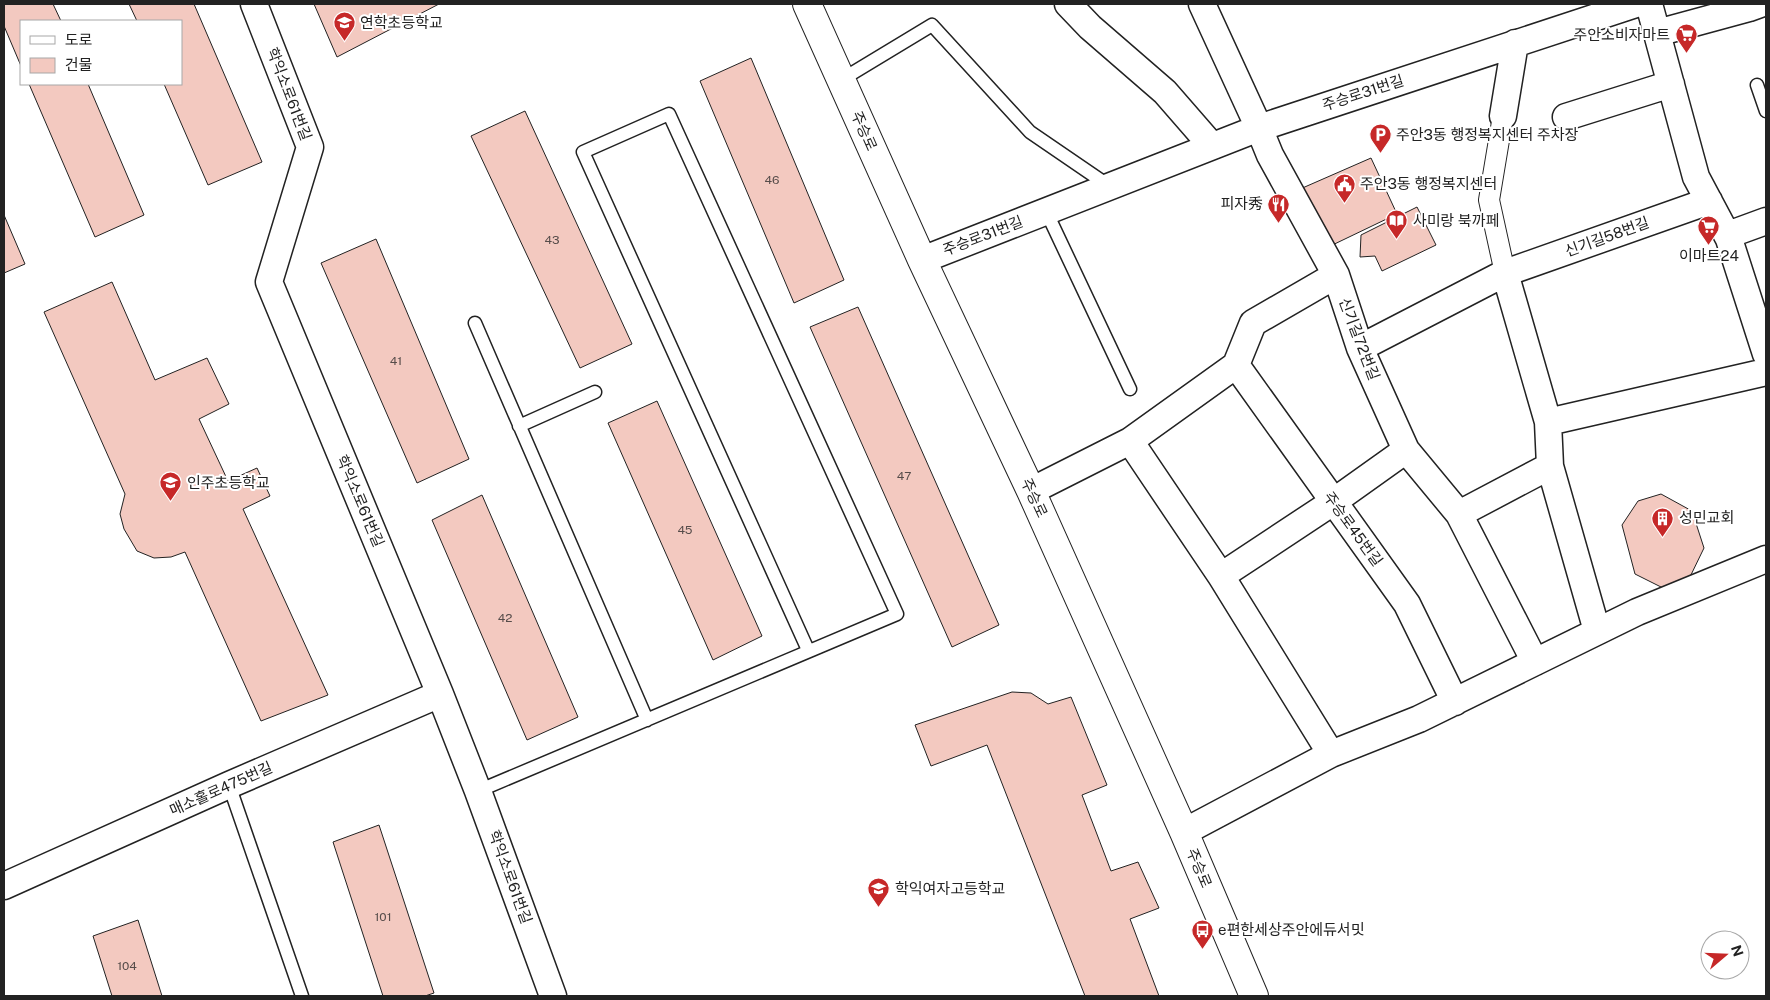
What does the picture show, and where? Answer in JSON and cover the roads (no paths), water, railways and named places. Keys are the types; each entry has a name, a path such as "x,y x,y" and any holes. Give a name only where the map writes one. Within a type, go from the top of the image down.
{"street":[{"name":"학익소로61번길","path":"254,4 310,147 269,282 440,694 478,791 553,996"},
{"name":"주승로","path":"807,4 922,260 1031,491 1184,832 1254,996"},
{"path":"1068,4 1090,27 1165,92 1212,146"},
{"name":"신기길72번길","path":"1202,4 1270,155 1336,275 1360,348 1406,450 1459,514 1535,662"},
{"name":"주승로31번길","path":"922,260 1259,128 1636,4"},
{"path":"1649,4 1696,177 1728,239 1766,354"},
{"path":"1657,33 1760,4"},
{"path":"1516,43 1489,200 1505,273 1548,422 1550,466 1598,631"},
{"path":"1566,117 1671,84"},
{"name":"신기길58번길","path":"1360,348 1505,273 1709,201"},
{"path":"1728,239 1736,232 1766,221"},
{"path":"1031,491 1130,441 1236,365 1253,323 1336,275"},
{"name":"주승로45번길","path":"1236,365 1407,604 1455,702"},
{"path":"1548,422 1766,372"},
{"path":"1130,441 1220,576 1331,754"},
{"path":"1220,576 1333,502 1406,450"},
{"path":"1459,514 1550,466"},
{"path":"1184,832 1331,754 1420,720 1637,612 1766,558"},
{"name":"매소홀로475번길","path":"4,886 229,785 440,694"}],"lane":[{"path":"841,80 932,25 1030,132 1109,186"},
{"path":"1757,85 1766,111"},
{"path":"478,791 897,614 669,114 583,152 808,650"},
{"path":"1046,211 1130,389"},
{"path":"475,323 647,720"},
{"path":"519,426 594,392"},
{"path":"229,785 302,996"}],"place":[{"name":"연학초등학교","path":"344,42"},
{"name":"주안소비자마트","path":"1686,54"},
{"name":"주안3동 행정복지센터 주차장","path":"1380,154"},
{"name":"주안3동 행정복지센터","path":"1344,203"},
{"name":"피자秀","path":"1279,223"},
{"name":"사미랑 북까페","path":"1397,240"},
{"name":"이마트24","path":"1709,246"},
{"name":"인주초등학교","path":"171,502"},
{"name":"성민교회","path":"1663,537"},
{"name":"학익여자고등학교","path":"879,908"},
{"name":"e편한세상주안에듀서밋","path":"1202,949"}]}
